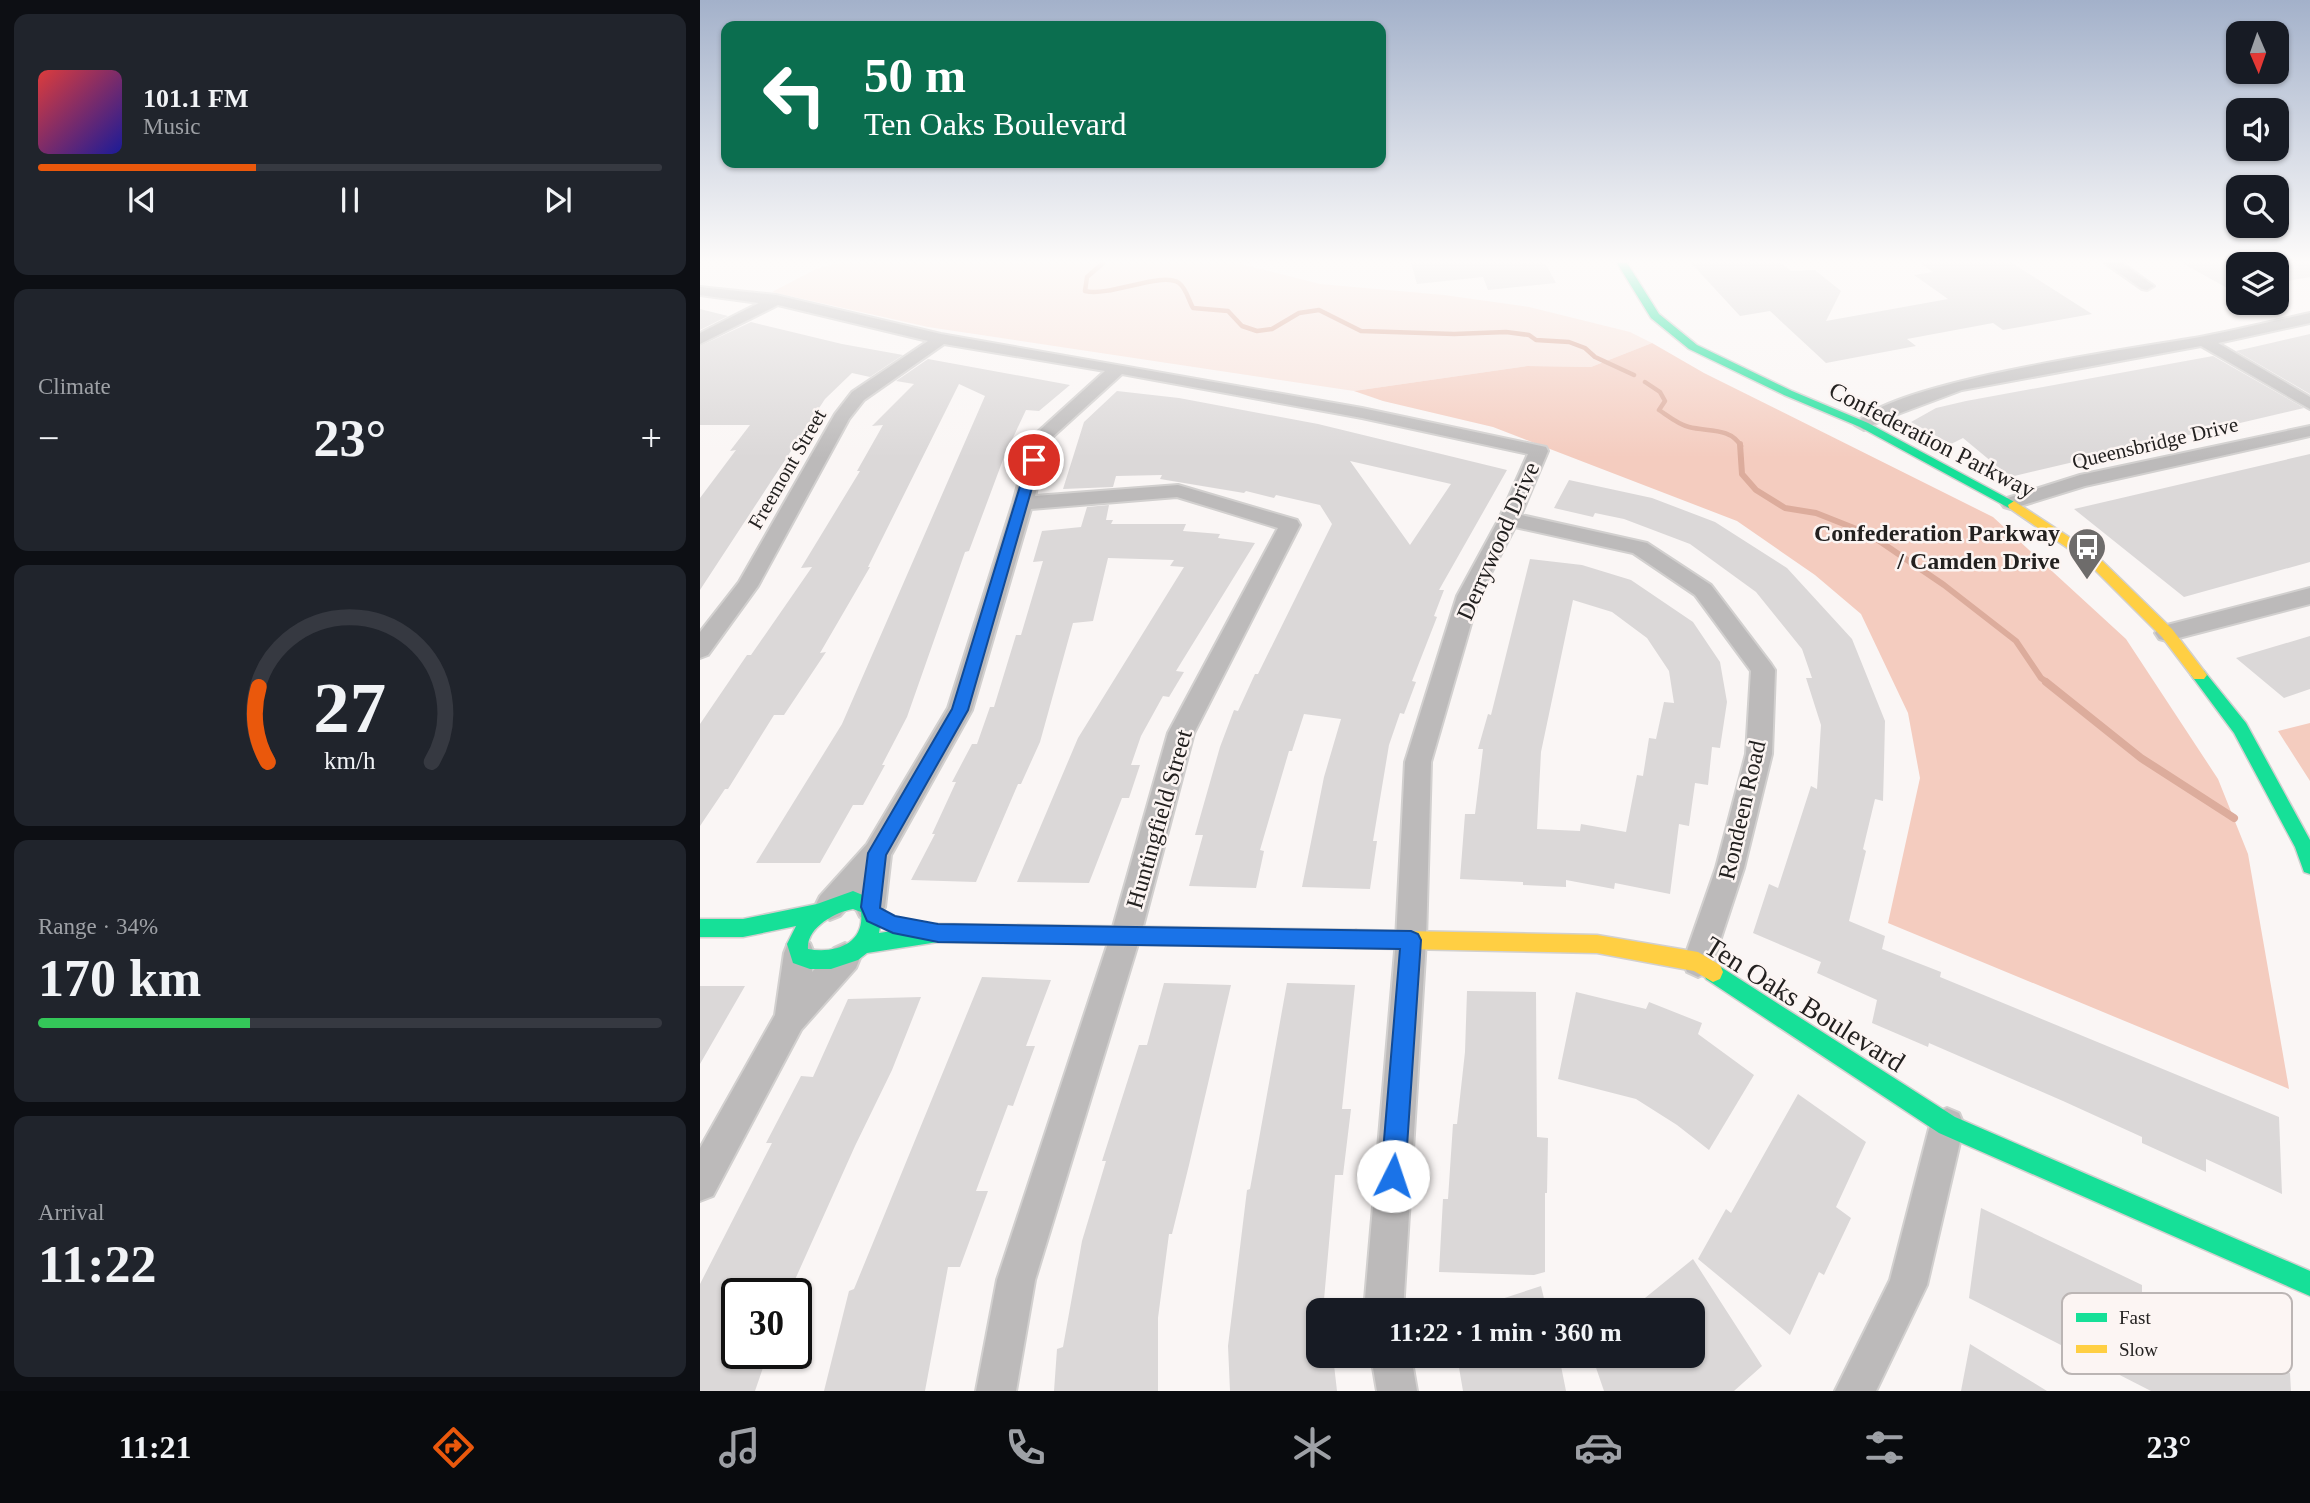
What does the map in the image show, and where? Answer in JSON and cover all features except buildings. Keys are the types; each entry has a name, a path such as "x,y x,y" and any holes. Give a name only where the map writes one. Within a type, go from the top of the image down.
{"street":[{"path":"700,339 722,328"},
{"name":"Derrywood Drive","path":"894,328 941,339 1362,413 1539,451 1468,596 1418,762 1411,940 1384,1298"},
{"name":"Confederation Parkway","path":"1668,328 1678,337 1788,393 1864,425 2011,503 2090,557 2167,633 2240,728 2304,846 2310,866"},
{"path":"1864,425 1876,416 1958,386 2264,328"},
{"name":"Freemont Street","path":"700,649 747,586 841,418 858,396 941,339"},
{"path":"2204,341 2310,404"},
{"path":"790,1020 790,943 877,853 960,710 1023,503 1039,439 1118,368"},
{"name":"Queensbridge Drive","path":"2011,503 2080,481 2310,431"},
{"name":"Huntingfield Street","path":"996,1391 1016,1280 1126,934 1181,733 1290,525 1178,491 1023,503"},
{"name":"Rondeen Road","path":"1508,519 1640,548 1703,590 1763,670 1759,754 1730,868 1698,962"},
{"path":"2167,633 2310,596"},
{"path":"700,1183 790,1020 869,934 877,853"},
{"name":"Ten Oaks Boulevard","path":"824,909 853,900 893,924 938,933 1126,934 1597,944 1698,962 1947,1125 2310,1284"},
{"path":"700,928 743,928 824,909"},
{"path":"743,928 790,943"},
{"name":"Ten Oaks Boulevard","path":"790,943 804,960 813,964 837,960 855,949 938,933"},
{"path":"1855,1391 1908,1285 1947,1125"},
{"path":"1393,1368 1397,1391"}],"shaded area":[{"path":"934,328 1613,328 1630,332 1652,343 1591,367 1527,366 1354,391"},
{"path":"1652,343 1704,373 1993,517 2126,639 2218,779 2248,854 2289,1089 1888,923 1920,778 1908,713 1861,614 1815,575 1737,521 1493,427 1383,401 1354,391 1527,366 1591,367"},
{"path":"2310,723 2310,781 2278,731"}],"waterway":[{"path":"1248,328 1257,331 1274,328"},
{"path":"1355,328 1361,331 1454,334 1506,332 1529,335 1536,340 1569,342 1585,348 1595,357 1634,375"},
{"path":"1645,382 1660,392 1665,401 1659,410 1677,422 1685,426 1725,433 1740,445"},
{"path":"1740,445 1742,474 1756,490 1785,508 1816,513 1869,534 1944,585 2016,641 2041,678 2048,683"},
{"path":"2046,682 2141,758 2234,818"}],"traffic: fast":[{"path":"1670,328 1693,347 1788,393 1864,425 2014,505"},
{"path":"2199,675 2240,728 2304,846 2310,866"},
{"path":"853,900 870,907 871,929 860,947 842,958 831,960 800,956 797,944 812,920 834,905 853,900"},
{"path":"700,928 743,928 818,913"},
{"path":"860,945 938,933 1356,939"},
{"path":"1713,972 1947,1125 2310,1284"}],"traffic: slow":[{"path":"2014,505 2090,557 2167,633 2199,675"},
{"path":"1356,939 1597,944 1698,962 1713,972"}],"place":[{"name":"Confederation Parkway / Camden Drive","path":"2087,581"}],"route":[{"path":"1034,460 960,710 877,853 870,907 873,915 893,924 938,933 1411,940 1393,1176"}]}
